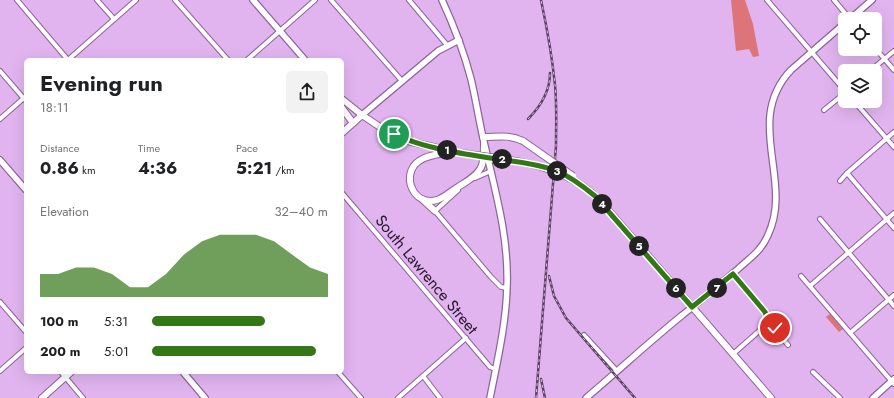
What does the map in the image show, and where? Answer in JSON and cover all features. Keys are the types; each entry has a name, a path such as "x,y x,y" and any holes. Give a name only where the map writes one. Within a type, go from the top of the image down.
{"main road":[{"path":"344,111 353,123"},
{"path":"344,131 362,115 383,129 408,141 461,153 542,167 558,172 586,188"},
{"path":"482,137 505,135 515,137 560,166 586,188 601,202 771,398"},
{"path":"423,199 437,200 468,181 480,170 482,165 484,144"},
{"path":"435,211 423,199 415,194 410,184 409,176 417,162 423,158 454,151"},
{"path":"42,398 69,374"}],"street":[{"path":"17,0 66,58"},
{"path":"97,0 114,19"},
{"path":"70,58 136,0"},
{"path":"175,0 226,58"},
{"path":"253,0 303,58"},
{"path":"249,58 315,0"},
{"path":"331,0 402,81"},
{"path":"409,0 447,45"},
{"path":"442,0 459,40 472,81 482,137 504,232 507,288 504,326 490,398"},
{"path":"767,0 838,84"},
{"path":"834,0 844,12"},
{"path":"858,12 872,0"},
{"path":"586,398 692,307 733,274 763,245 771,229 776,213 775,184 768,130 771,107 778,88 784,78 838,29"},
{"path":"344,101 362,115 438,50 459,40"},
{"path":"879,64 894,50"},
{"path":"882,56 894,70"},
{"path":"0,71 24,98"},
{"path":"824,110 838,98"},
{"path":"0,119 24,100"},
{"path":"860,108 894,147"},
{"path":"840,182 847,173 894,132"},
{"path":"1,163 24,188"},
{"path":"491,171 468,181 435,211 491,277 501,287 507,288"},
{"path":"847,173 894,228"},
{"name":"South Lawrence Street","path":"344,195 490,367 495,368"},
{"path":"810,286 894,213"},
{"path":"820,219 894,306"},
{"path":"733,274 765,312 768,320 788,344"},
{"path":"801,276 893,382 872,398"},
{"path":"850,333 894,295"},
{"path":"0,302 24,330"},
{"path":"733,354 767,324 768,320"},
{"path":"584,335 617,371"},
{"path":"398,398 466,338"},
{"path":"0,371 24,350"},
{"path":"813,372 840,398"},
{"path":"63,374 83,398"},
{"path":"185,374 205,398"},
{"path":"340,374 361,398"},
{"path":"423,376 440,398"}],"shaded area":[{"path":"731,0 745,0 753,24 759,56 753,57 749,49 736,51"},
{"path":"830,314 843,329 839,332 826,317"}],"railway":[{"path":"536,398 556,146 555,85 541,0"},
{"path":"528,119 544,98 550,80 550,73"},
{"path":"549,276 554,296 566,318 635,398"},
{"path":"541,379 545,398"}],"route":[{"path":"394,134 408,141 425,146 524,163 558,172 586,188 595,196 692,307 733,274 765,312 768,320 775,328"}]}
